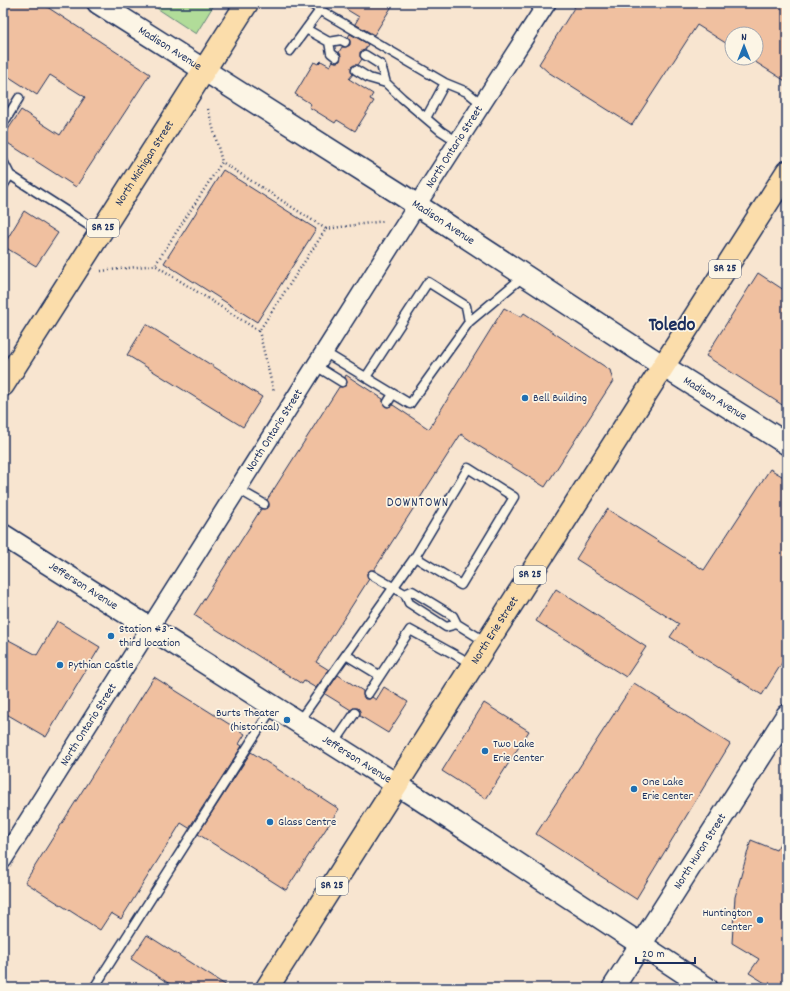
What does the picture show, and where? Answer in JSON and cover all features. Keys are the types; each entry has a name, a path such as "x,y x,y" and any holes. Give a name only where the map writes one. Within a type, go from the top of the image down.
{"main road":[{"name":"North Michigan Street","path":"3,386 247,3"},
{"name":"North Erie Street","path":"267,988 787,172"}],"street":[{"name":"Madison Avenue","path":"98,3 417,205 663,366 787,444"},
{"name":"North Ontario Street","path":"3,860 417,205 547,3"},
{"name":"Jefferson Avenue","path":"3,535 397,784 707,988"},
{"name":"North Huron Street","path":"613,988 787,715"}],"lane":[{"path":"310,3 445,83 467,92 482,104"},
{"path":"290,51 320,10"},
{"path":"306,29 329,42 341,40 345,42"},
{"path":"329,42 331,54 336,57"},
{"path":"365,55 381,65 386,83"},
{"path":"356,70 369,78 386,83 441,131 458,142"},
{"path":"426,118 445,83"},
{"path":"3,124 19,98"},
{"path":"3,161 10,175 100,233"},
{"path":"3,186 10,175"},
{"path":"320,359 366,377 410,404 469,322 525,275"},
{"path":"366,377 428,282 466,306 469,322"},
{"path":"320,359 342,382"},
{"path":"388,402 393,394"},
{"path":"299,722 415,557 468,468 514,497 460,585 415,557"},
{"path":"238,489 264,504"},
{"path":"372,575 405,594 408,604 446,627 457,624"},
{"path":"405,594 412,591 419,594 453,616 457,624 487,643"},
{"path":"368,694 410,630 473,665"},
{"path":"346,655 380,675"},
{"path":"94,988 274,706"},
{"path":"334,744 355,713"}],"path":[{"path":"208,109 222,162 326,229 384,221"},
{"path":"155,265 222,162"},
{"path":"260,331 326,229"},
{"path":"99,271 155,265 260,331 274,393"}],"shaded area":[{"path":"3,3 787,3 787,988 3,988"}],"green space":[{"path":"149,3 215,3 196,34"}],"building":[{"path":"3,3 41,3 150,74 76,187 3,140 3,137 21,110 60,135 85,97 50,75 37,95 3,73"},
{"path":"336,3 394,3 374,35 355,24 359,17"},
{"path":"577,3 787,3 787,82 762,66 764,66 764,26 724,26 724,42 697,25 632,125 548,72 539,64"},
{"path":"350,34 368,44 365,50 360,52 360,57 362,59 358,65 351,67 353,74 349,79 373,94 370,99 374,101 355,131 337,120 335,123 309,107 311,104 295,94 314,62 318,64 321,61 330,66 333,61 340,61 341,55 339,52 342,47 350,45 348,37"},
{"path":"223,170 316,229 257,322 164,263"},
{"path":"24,211 58,233 36,266 3,246"},
{"path":"758,273 787,292 787,408 706,356"},
{"path":"504,308 521,317 524,313 610,370 613,381 545,487 461,434 374,570 370,570 367,573 369,579 316,662 329,670 316,688 304,681 302,684 194,615 261,509 269,507 267,500 339,387 346,385 346,375 383,399 385,406 388,407 393,405 429,429"},
{"path":"146,324 262,397 243,427 127,355"},
{"path":"770,469 787,479 787,655 762,695 670,637 679,624 576,559 607,509 704,570"},
{"path":"556,589 646,647 626,677 536,621"},
{"name":"Pythian Castle","path":"57,621 100,647 46,737 3,712 3,637 37,655"},
{"path":"338,675 363,691 363,696 365,699 370,699 372,697 376,700 384,687 408,702 388,733 360,716 360,711 358,708 353,708 351,710 325,694"},
{"path":"154,677 245,734 239,744 242,746 189,828 181,823 121,919 111,913 100,930 25,882"},
{"name":"One Lake Erie Center","path":"634,683 730,744 636,899 536,834"},
{"name":"Two Lake Erie Center","path":"484,703 529,731 486,799 442,771"},
{"name":"Glass Centre","path":"251,752 339,809 286,890 198,834"},
{"name":"Huntington Center","path":"787,832 787,988 773,988 749,973 759,959 732,943 735,897 751,840 776,850"},
{"path":"147,935 230,988 176,988 131,959"}],"place":[{"name":"Bell Building","path":"525,398"},
{"name":"Station #3 - third location","path":"111,636"},
{"name":"Pythian Castle","path":"60,665"},
{"name":"Burts Theater (historical)","path":"287,720"},
{"name":"Two Lake Erie Center","path":"485,751"},
{"name":"One Lake Erie Center","path":"634,789"},
{"name":"Glass Centre","path":"270,822"},
{"name":"Huntington Center","path":"760,920"}],"district":[{"name":"Toledo","path":"672,326"},
{"name":"DOWNTOWN","path":"418,503"}]}
